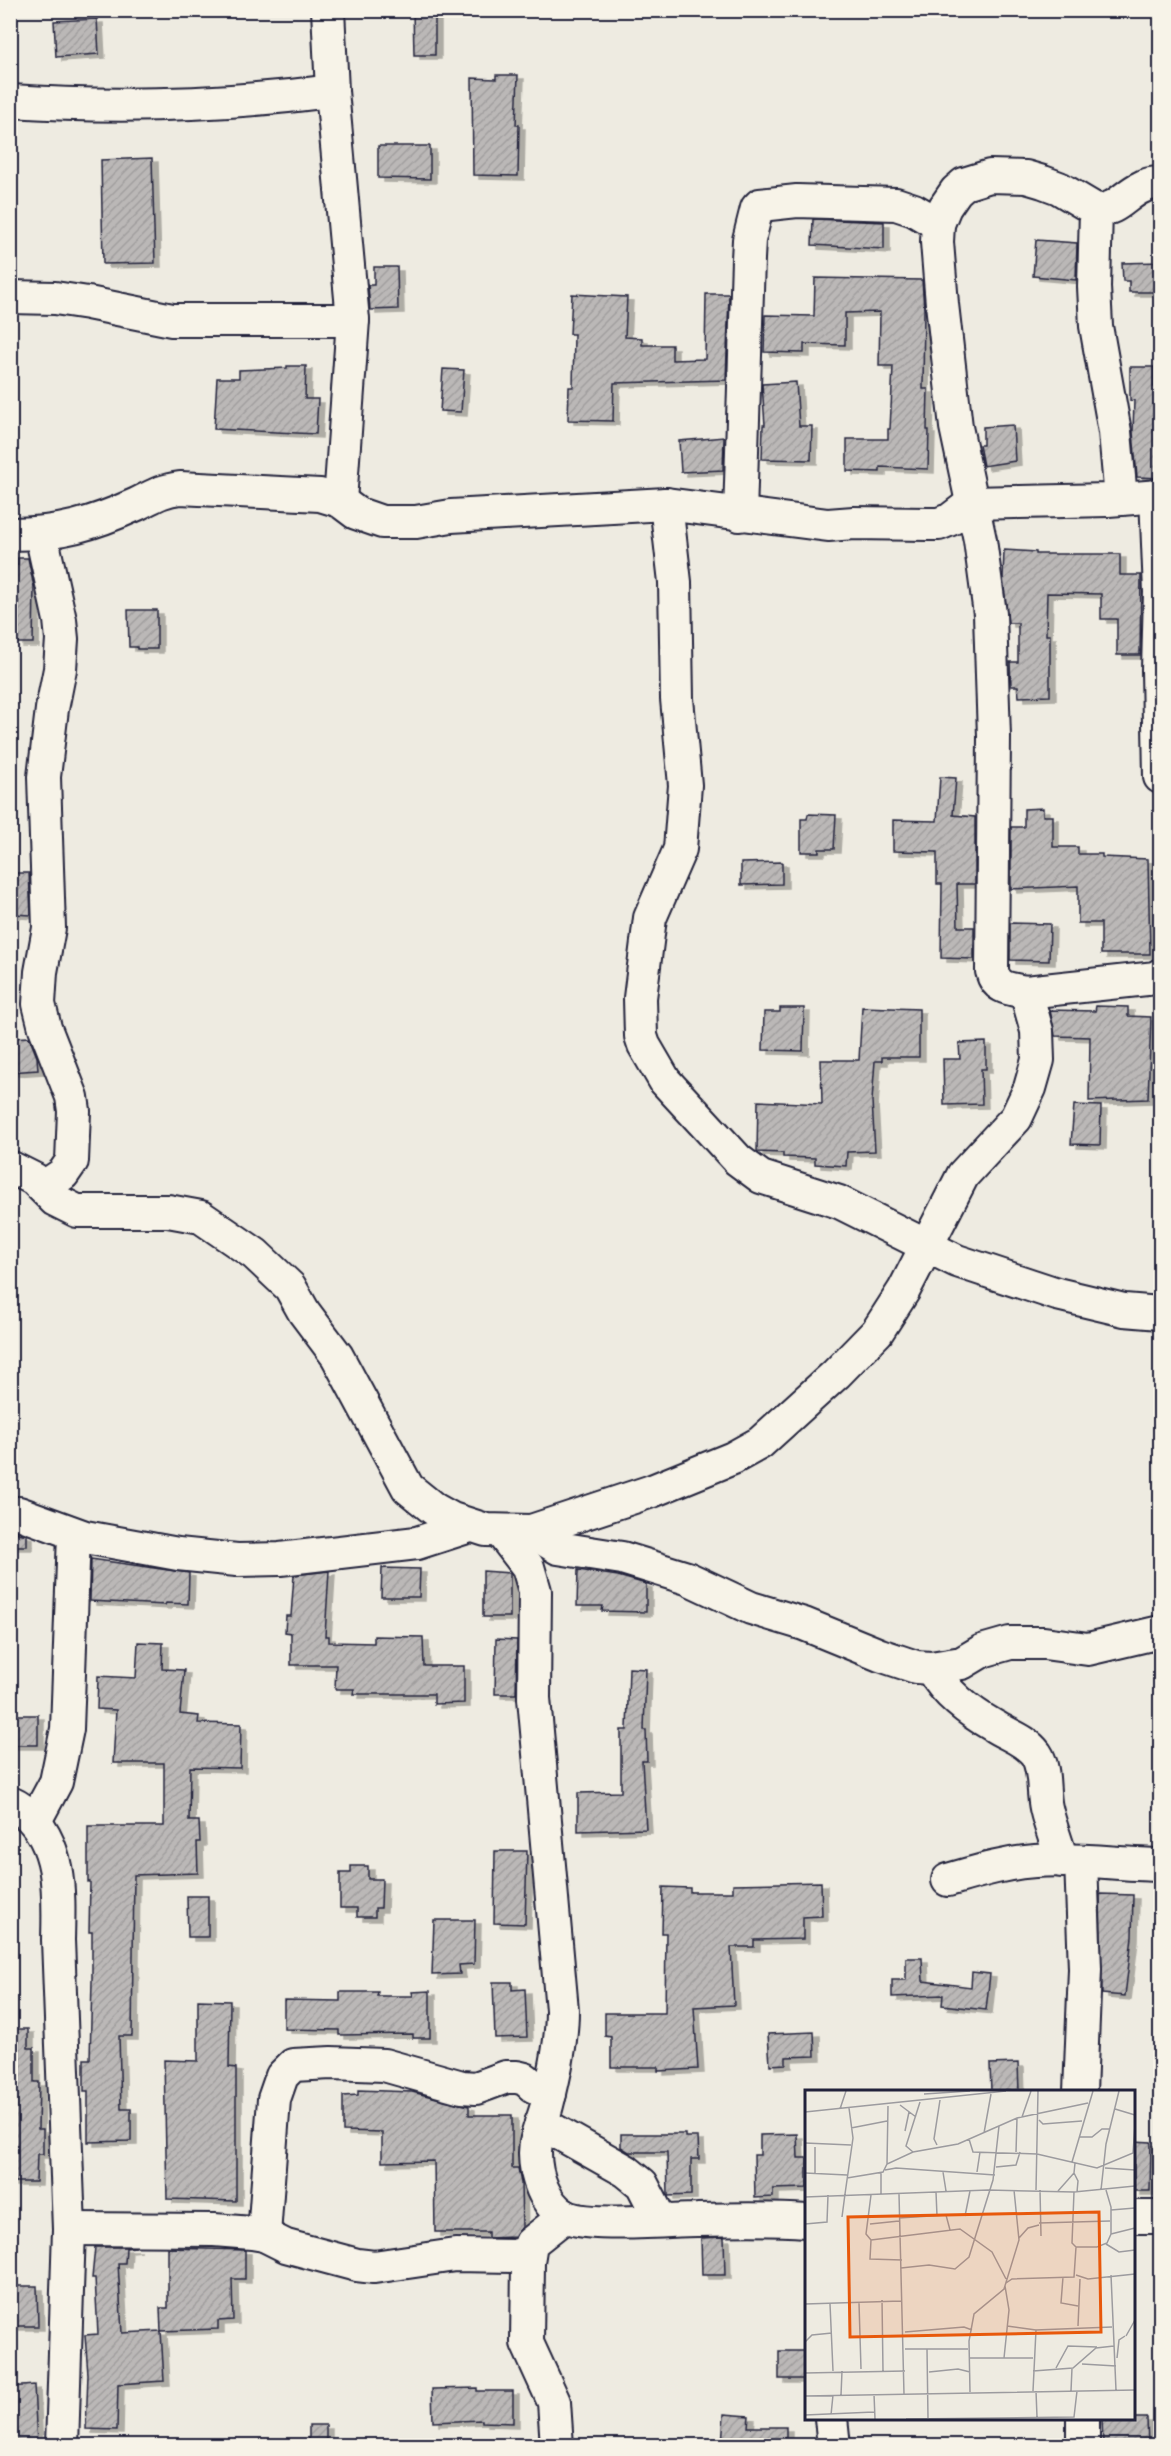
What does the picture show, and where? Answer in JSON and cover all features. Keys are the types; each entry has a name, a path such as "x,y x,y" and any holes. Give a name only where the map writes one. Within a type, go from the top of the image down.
{"street":[{"path":"328,10 332,91 353,320 340,501"},
{"path":"10,101 68,105 201,103 277,98 332,91"},
{"path":"1161,183 1143,186 1111,209 1096,210 1059,188 1043,182 1026,177 990,176 964,184 956,191 945,207 938,224 938,263 956,427 985,571 990,614 994,678 992,971 997,983 1004,988 1026,992 1156,978 1161,975"},
{"path":"740,515 748,249 757,208 768,204 797,201 896,204 914,210 938,224"},
{"path":"1096,210 1094,287 1096,326 1115,432 1120,499"},
{"path":"10,297 55,298 172,320 353,320"},
{"path":"44,1187 63,1174 72,1161 74,1111 72,1098 41,1017 39,1004 41,972 49,927 44,777 52,709 60,669 62,639 60,620 26,534 68,530 137,504 162,490 180,488 320,495 340,501 356,513 393,522 666,504 828,525 939,524 951,519 972,503 1158,496 1160,592 1158,681 1161,777"},
{"path":"666,504 675,582 677,699 685,785 680,849 656,902 647,929 640,998 641,1036 665,1081 738,1160 754,1174 839,1202 957,1261 1057,1294 1124,1310 1161,1313"},
{"path":"516,1532 652,1491 733,1458 760,1443 836,1374 877,1332 929,1245 963,1175 1016,1118 1030,1088 1038,1060 1037,1031 1026,992"},
{"path":"10,1167 22,1171 44,1187 55,1200 76,1211 168,1211 201,1217 255,1254 290,1287 304,1312 337,1356 368,1418 389,1450 408,1488 434,1509 452,1519 470,1526 516,1532 558,1548 622,1558 687,1578 751,1608 804,1624 916,1667 931,1668 962,1663 982,1651 1010,1642 1088,1649 1161,1632"},
{"path":"10,1513 19,1513 75,1534 178,1554 257,1560 417,1543 470,1526"},
{"path":"516,1532 535,1591 534,1698 562,2010 562,2030 535,2152 538,2175 551,2205 565,2216 591,2221 805,2221"},
{"path":"62,2445 69,2229 59,1905 54,1861 48,1840 22,1812 56,1782 67,1729 75,1534"},
{"path":"931,1668 940,1683 958,1702 995,1727 1018,1739 1036,1754 1041,1763 1046,1808 1071,1861 1085,1969 1080,2090"},
{"path":"948,1880 1005,1865 1035,1861 1161,1865"},
{"path":"264,2235 274,2099 282,2076 294,2065 331,2063 384,2065 462,2087 476,2088 506,2077 525,2079 533,2086 546,2108 642,2184 661,2221"},
{"path":"557,2445 556,2410 552,2395 526,2343 528,2252 534,2239 565,2216"},
{"path":"1135,2217 1161,2217"},
{"path":"69,2229 214,2230 264,2235 286,2246 357,2265 374,2267 444,2256 514,2256 528,2252"},
{"path":"831,2420 834,2445"},
{"path":"1083,2420 1083,2445"}],"building":[{"path":"413,10 435,10 435,55 414,55"},
{"path":"97,19 99,54 56,57 54,21"},
{"path":"496,75 518,75 516,125 519,125 518,176 473,175 472,78 496,79"},
{"path":"378,146 430,146 430,179 378,178"},
{"path":"152,158 155,263 103,264 101,160"},
{"path":"813,219 884,222 884,249 812,245"},
{"path":"1036,240 1077,243 1076,280 1033,276"},
{"path":"1160,262 1161,292 1129,292 1129,281 1123,281 1122,263"},
{"path":"374,267 397,267 398,309 370,310 368,285 374,285"},
{"path":"815,278 922,280 923,389 928,389 928,469 880,467 880,472 847,471 847,439 888,439 893,366 879,366 880,312 845,313 845,345 804,344 804,353 764,352 765,315 814,316"},
{"path":"572,294 627,297 625,337 642,338 642,345 672,345 672,360 705,359 706,294 729,294 726,380 614,383 613,421 568,420 569,387 573,387 574,334 570,334"},
{"path":"287,366 306,366 305,399 318,399 316,434 214,429 217,378 239,378 239,370 287,368"},
{"path":"1130,367 1154,367 1154,387 1161,387 1161,478 1137,477 1133,432 1134,400 1130,401"},
{"path":"443,369 464,370 461,412 440,411"},
{"path":"796,382 799,426 812,426 811,460 762,459 763,425 765,425 762,384"},
{"path":"1013,425 1015,461 983,466 979,445 983,445 983,427"},
{"path":"724,437 723,470 681,472 679,441"},
{"path":"1004,550 1036,552 1036,554 1120,554 1120,575 1141,575 1140,655 1117,655 1117,619 1101,619 1101,594 1047,593 1046,635 1050,635 1050,696 1019,697 1018,686 1011,686 1010,662 1018,662 1018,623 1008,623 1003,578"},
{"path":"18,558 28,558 34,587 33,643 17,643 18,601 10,601 10,565 18,565"},
{"path":"128,610 157,610 157,649 129,647"},
{"path":"940,777 956,778 953,815 975,817 975,884 957,884 958,927 974,927 974,959 941,958 942,884 937,884 937,852 893,851 893,820 937,821"},
{"path":"1043,808 1043,816 1053,816 1053,847 1078,847 1078,854 1148,859 1150,954 1101,954 1101,923 1078,923 1078,886 1011,889 1011,827 1024,827 1024,809"},
{"path":"808,814 836,815 834,849 801,852 801,819 807,819"},
{"path":"782,862 782,884 741,885 741,863"},
{"path":"14,873 29,873 31,915 13,914 14,894 10,894 10,878 14,878"},
{"path":"1010,923 1050,924 1049,961 1010,960"},
{"path":"1096,1006 1128,1007 1128,1016 1151,1017 1148,1099 1089,1101 1090,1037 1055,1036 1050,1010 1095,1011"},
{"path":"862,1007 919,1009 919,1057 882,1057 882,1061 875,1061 872,1101 875,1151 847,1152 846,1166 815,1164 815,1158 783,1157 783,1153 757,1152 758,1101 822,1104 821,1060 859,1060"},
{"path":"780,1008 804,1008 803,1051 763,1050 764,1012 780,1012"},
{"path":"29,1037 37,1057 38,1070 10,1072 10,1038"},
{"path":"986,1042 986,1069 981,1069 982,1104 944,1105 943,1059 960,1059 959,1043"},
{"path":"1074,1105 1101,1106 1100,1145 1071,1144"},
{"path":"10,1531 27,1535 27,1546 10,1546"},
{"path":"91,1559 189,1573 188,1604 90,1601"},
{"path":"382,1568 420,1569 419,1597 381,1597"},
{"path":"578,1570 618,1576 646,1584 646,1612 602,1611 603,1606 577,1606"},
{"path":"329,1571 325,1636 329,1636 329,1642 374,1643 374,1636 423,1637 424,1666 464,1666 464,1703 434,1704 434,1694 353,1694 354,1689 335,1689 336,1665 291,1665 291,1633 285,1632 286,1616 291,1616 294,1575"},
{"path":"483,1571 510,1573 510,1617 483,1617"},
{"path":"496,1639 517,1640 516,1694 495,1694"},
{"path":"138,1642 163,1643 162,1669 184,1670 180,1714 199,1716 198,1723 241,1724 240,1768 190,1767 189,1821 199,1821 198,1873 134,1875 132,2036 119,2036 121,2109 131,2109 131,2141 88,2142 88,2091 84,2091 84,2059 90,2059 92,1932 89,1932 88,1826 164,1826 164,1763 113,1763 116,1710 97,1709 98,1676 136,1678"},
{"path":"629,1668 646,1669 644,1730 646,1730 647,1761 642,1761 646,1829 578,1831 578,1793 621,1792 621,1730 627,1730"},
{"path":"10,1715 38,1715 38,1745 10,1745"},
{"path":"495,1851 527,1851 525,1924 494,1923"},
{"path":"351,1866 368,1866 368,1879 382,1879 381,1908 375,1908 375,1917 357,1917 357,1908 340,1908 340,1873 351,1873"},
{"path":"821,1882 822,1916 803,1917 803,1939 754,1940 754,1947 731,1947 734,2005 694,2007 698,2069 658,2071 658,2067 611,2067 611,2037 605,2036 605,2013 665,2013 666,1933 662,1933 663,1887 690,1888 690,1892 733,1892 733,1884"},
{"path":"1100,1894 1133,1895 1132,1937 1125,1996 1102,1994"},
{"path":"187,1896 208,1896 208,1937 188,1937"},
{"path":"434,1920 475,1920 474,1964 459,1965 460,1974 432,1975"},
{"path":"906,1958 922,1958 923,1981 971,1987 972,1972 990,1974 986,2010 942,2005 943,1995 892,1997 892,1980 906,1980"},
{"path":"493,1982 512,1982 512,1990 525,1989 527,2037 495,2038"},
{"path":"430,1991 430,2038 413,2038 413,2034 339,2035 339,2030 284,2029 284,2000 340,2001 340,1992 378,1992 377,1996 413,1996 412,1992"},
{"path":"198,2000 230,2001 229,2067 236,2068 236,2201 167,2199 164,2060 198,2061"},
{"path":"10,2029 28,2029 28,2048 34,2048 34,2082 39,2082 38,2129 43,2129 43,2154 37,2154 36,2182 10,2182"},
{"path":"814,2032 815,2056 786,2057 786,2064 770,2065 768,2034"},
{"path":"1018,2063 1019,2090 991,2090 990,2064"},
{"path":"358,2090 412,2092 469,2106 469,2115 512,2115 512,2168 518,2168 521,2183 522,2227 515,2237 488,2238 488,2232 435,2232 434,2161 382,2162 382,2132 343,2131 343,2096 358,2095"},
{"path":"621,2134 685,2134 685,2137 698,2137 699,2159 691,2159 691,2195 668,2196 667,2152 629,2152 621,2147"},
{"path":"797,2134 798,2158 805,2158 805,2188 773,2189 773,2197 755,2198 754,2155 760,2155 760,2135"},
{"path":"1135,2141 1151,2142 1150,2191 1135,2191"},
{"path":"724,2237 725,2275 702,2275 701,2238"},
{"path":"95,2247 136,2247 126,2248 125,2263 118,2263 122,2333 161,2331 164,2381 118,2384 117,2430 86,2429 88,2374 85,2335 98,2334 95,2278 92,2278"},
{"path":"168,2248 245,2250 245,2279 232,2279 233,2320 218,2321 218,2329 161,2331 160,2308 168,2308"},
{"path":"10,2286 37,2286 38,2326 10,2326"},
{"path":"779,2351 805,2351 805,2379 779,2379"},
{"path":"34,2385 37,2445 10,2445 10,2387"},
{"path":"477,2388 477,2391 513,2391 513,2423 482,2422 482,2420 433,2422 432,2389"},
{"path":"724,2414 749,2416 748,2427 786,2427 786,2445 722,2445"},
{"path":"1147,2418 1148,2445 1103,2445 1102,2420"},
{"path":"309,2425 326,2425 326,2445 309,2445"}]}
